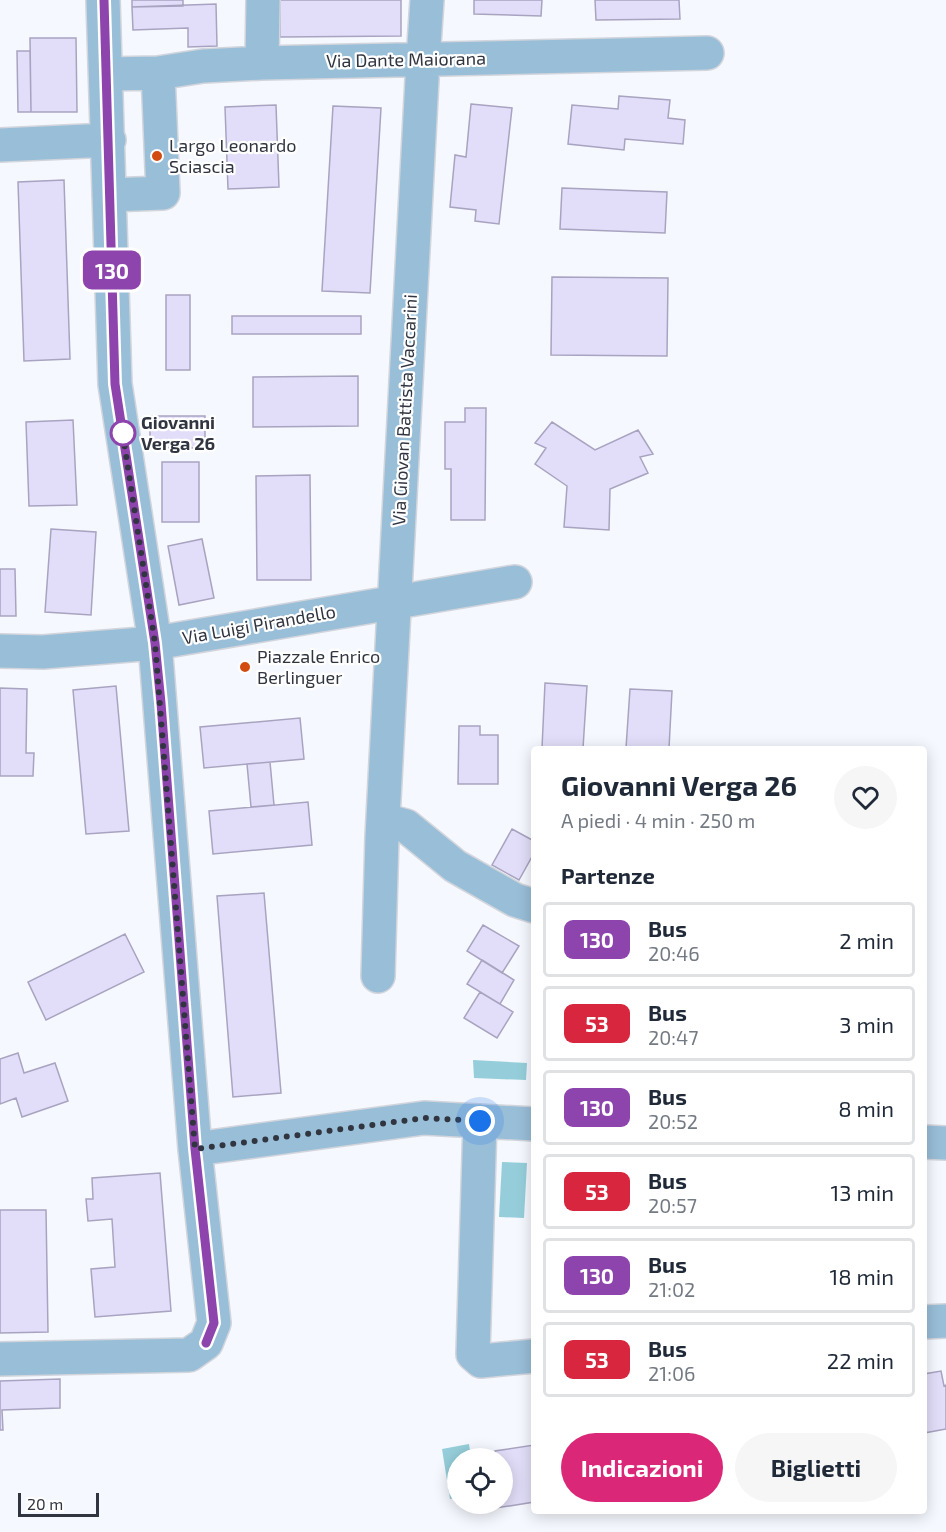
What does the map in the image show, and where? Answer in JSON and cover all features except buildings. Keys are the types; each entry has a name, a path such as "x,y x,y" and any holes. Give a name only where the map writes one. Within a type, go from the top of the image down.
{"street":[{"path":"0,1359 189,1355 206,1343 214,1323 195,1149 155,643 115,384 104,0"},
{"path":"262,63 263,0"},
{"name":"Via Giovan Battista Vaccarini","path":"378,976 383,829 427,0"},
{"name":"Via Dante Maiorana","path":"106,75 158,73 202,66 262,63 707,53"},
{"path":"109,195 163,193 158,73"},
{"path":"0,145 109,140"},
{"name":"Via Luigi Pirandello","path":"0,651 42,652 155,643 516,582"},
{"path":"383,829 406,826 455,866 515,900 531,905"},
{"path":"195,1149 424,1118 531,1124"},
{"path":"480,1121 473,1354 481,1360 531,1356"},
{"path":"927,1142 946,1143"},
{"path":"927,1322 946,1321"}],"water":[{"path":"473,1060 527,1063 526,1080 474,1078"},
{"path":"502,1162 527,1163 524,1218 499,1217"},
{"path":"469,1444 470,1448 447,1448"},
{"path":"447,1448 447,1480 442,1449"}],"bus line":[{"name":"130","path":"104,0 115,384 155,643 161,703 195,1149 214,1323 206,1343"}],"place":[{"name":"Largo Leonardo Sciascia","path":"157,156"},
{"name":"Giovanni Verga 26","path":"123,433"},
{"name":"Piazzale Enrico Berlinguer","path":"245,667"}],"route":[{"path":"123,433 122,429 155,643 195,1149 424,1118 480,1121"}]}
